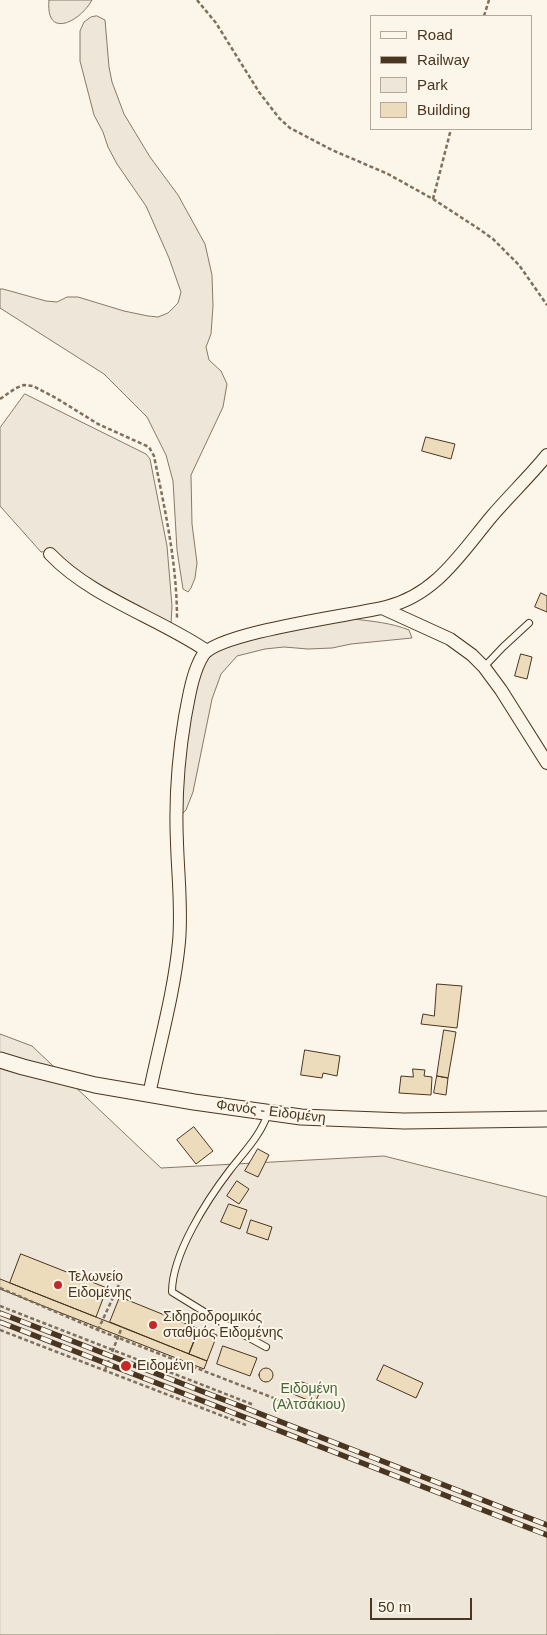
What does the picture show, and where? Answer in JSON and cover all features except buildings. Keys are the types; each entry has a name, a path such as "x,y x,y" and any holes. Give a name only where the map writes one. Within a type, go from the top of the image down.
{"street":[{"path":"148,1095 171,990 179,940 180,903 176,806 181,744 192,682 202,658 214,646 232,640 326,618 382,608 422,592 437,580 454,562 492,516 547,456"},
{"path":"50,554 74,575 207,651"},
{"path":"382,608 450,639 472,655 484,667 547,763"},
{"name":"Φανός - Ειδομένη","path":"0,1060 72,1080 148,1095 268,1113 322,1118 404,1121 547,1119"}],"lane":[{"path":"484,667 503,646 529,623"},
{"path":"266,1347 185,1302 172,1292 172,1282 187,1241 203,1210 217,1187 259,1132 268,1113"}],"path":[{"path":"197,0 216,23 259,92 279,118 290,128 332,150 388,174 432,199 492,239 519,266 547,305"},
{"path":"484,15 489,0"},
{"path":"432,199 451,130"},
{"path":"0,399 16,388 24,385 33,386 98,424 150,447 154,456 171,539 177,602 176,632"},
{"path":"98,1330 122,1278"},
{"path":"0,1288 98,1330 302,1409 306,1399"},
{"path":"0,1306 254,1405"},
{"path":"105,1370 122,1327"},
{"path":"0,1330 246,1425"}],"green space":[{"path":"49,0 92,0 80,15 64,23 58,23 52,20 49,12"},
{"path":"97,16 105,20 112,82 124,114 150,157 178,195 205,244 212,275 213,306 211,334 206,347 209,360 221,371 227,384 223,407 191,475 192,524 197,563 195,578 188,592 183,589 177,550 173,481 166,455 147,417 104,374 0,308 0,289 46,301 57,302 67,297 78,297 124,311 158,317 168,313 178,303 181,292 169,258 146,206 117,164 94,115 80,61 80,31 84,22 91,17"},
{"path":"25,394 146,454 150,459 167,546 172,606 171,625 91,582 53,551 41,552 0,506 0,428"},
{"path":"353,619 409,630 412,638 351,644 332,648 284,647 265,649 237,656 221,674 212,699 193,792 186,810 180,816 180,790 196,682 203,665 214,652 233,644 265,635"},
{"name":"Ειδομένη (Αλτσάκιου)","path":"0,1034 32,1046 161,1168 384,1156 547,1197 547,1635 0,1635"}],"railway":[{"path":"0,1313 547,1525"},
{"path":"0,1322 547,1535"}],"place":[{"name":"Τελωνείο Ειδομένης","path":"58,1285"},
{"name":"Σιδηροδρομικός σταθμός Ειδομένης","path":"153,1325"},
{"name":"Ειδομένη","path":"126,1366"}]}
